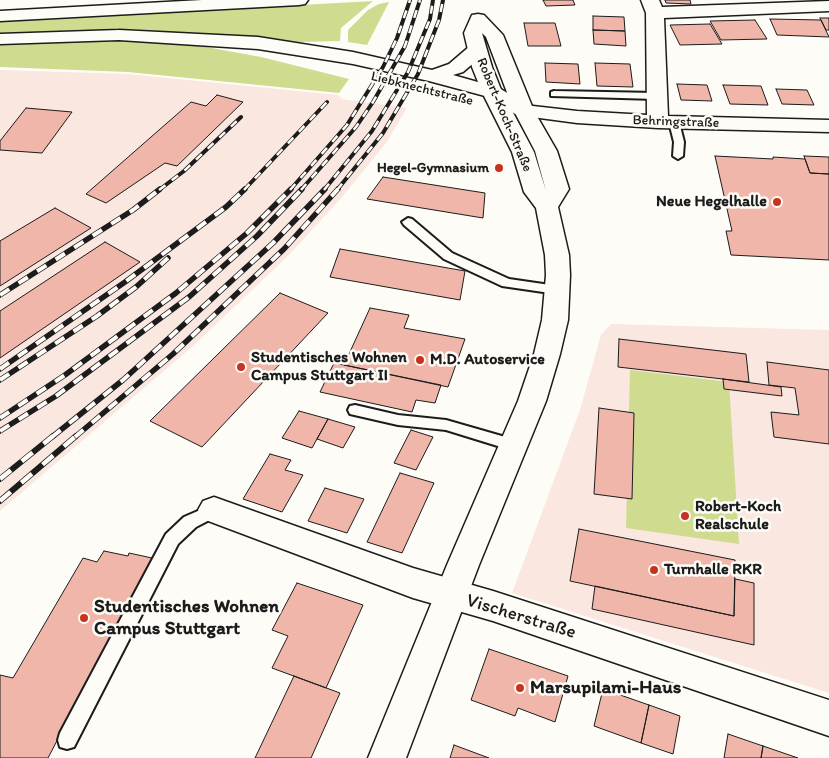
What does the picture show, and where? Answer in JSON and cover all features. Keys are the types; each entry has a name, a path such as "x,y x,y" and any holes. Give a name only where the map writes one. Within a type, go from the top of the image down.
{"street":[{"path":"0,16 218,2 299,0"},
{"path":"666,122 656,96 653,6 829,6"},
{"name":"Robert-Koch-Straße","path":"387,758 451,595 532,401 547,354 555,320 557,255 547,207 535,192 523,152 496,100 477,50 473,33 476,11 494,35 524,111 546,151 558,189 547,207"},
{"name":"Liebknechtstraße","path":"0,39 119,34 258,43 353,58 433,76 524,111"},
{"name":"Liebknechtstraße","path":"258,43 343,69 496,100"},
{"path":"433,76 456,68 477,50"},
{"name":"Behringstraße","path":"524,111 577,117 666,122 829,126"},
{"name":"Vischerstraße","path":"214,510 451,595 493,606 829,718"}],"lane":[{"path":"554,94 656,96"},
{"path":"666,122 679,142 678,156"},
{"path":"408,222 448,256 506,283 557,290"},
{"path":"355,410 398,420 446,425 514,445"},
{"path":"67,740 172,539 190,522 214,510"}],"shaded area":[{"path":"0,70 128,74 338,95 342,99 407,108 386,143 342,197 289,255 193,346 0,511"},
{"name":"Robert-Koch Realschule","path":"611,324 829,330 829,693 512,593 580,410 601,335"}],"green space":[{"path":"373,1 341,28 340,41 298,42 128,29 0,34 0,22"},
{"path":"389,2 367,45 348,42 348,30 368,10 379,4"},
{"path":"97,38 173,41 261,57 349,79 339,93 128,72 0,67 0,44"},
{"path":"630,370 729,382 739,544 626,528"}],"building":[{"path":"543,0 573,0 575,5 546,6"},
{"path":"665,0 690,0 691,4 666,3"},
{"path":"593,16 624,17 625,31 593,30"},
{"path":"820,18 829,18 829,30 826,30"},
{"path":"770,19 821,20 829,37 777,35"},
{"path":"755,20 767,39 721,40 710,21"},
{"path":"524,23 555,23 561,46 528,46"},
{"path":"710,24 722,44 680,45 670,25"},
{"path":"593,30 625,31 626,46 594,44"},
{"path":"545,63 578,64 580,84 546,82"},
{"path":"595,63 630,64 633,87 597,86"},
{"path":"677,84 707,85 712,101 681,100"},
{"path":"723,85 761,86 768,105 730,104"},
{"path":"776,89 807,90 814,105 782,104"},
{"path":"217,95 243,102 177,166 165,163 106,203 86,194 191,102 206,106"},
{"path":"26,108 72,112 42,153 0,150 0,141"},
{"name":"Neue Hegelhalle","path":"715,156 805,159 810,173 829,174 829,260 731,255 726,231 732,231"},
{"path":"804,156 829,157 829,174 810,173"},
{"path":"383,177 485,193 483,218 367,199"},
{"path":"55,208 91,228 0,286 0,241"},
{"path":"105,242 140,262 0,358 0,311"},
{"path":"340,249 465,271 460,300 330,277"},
{"name":"Studentisches Wohnen Campus Stuttgart II","path":"280,293 328,313 202,447 150,421"},
{"path":"370,308 409,315 404,328 465,339 448,387 344,365"},
{"path":"619,339 746,354 749,382 618,367"},
{"path":"767,362 829,370 829,444 774,437 771,412 799,415 795,388 769,385"},
{"path":"334,363 441,385 435,403 416,400 412,412 320,392"},
{"path":"723,379 781,387 782,396 724,389"},
{"path":"599,408 634,413 632,499 594,494"},
{"path":"299,411 328,419 312,448 282,438"},
{"path":"328,419 355,427 343,448 317,439"},
{"path":"411,430 433,437 416,470 394,463"},
{"path":"270,454 291,460 285,470 303,475 282,512 243,499"},
{"path":"400,473 434,483 402,553 367,542"},
{"path":"325,488 364,499 347,533 308,521"},
{"name":"Turnhalle RKR","path":"579,529 735,560 734,616 570,581"},
{"name":"Studentisches Wohnen Campus Stuttgart","path":"104,551 128,556 129,553 152,558 48,758 0,758 0,675 13,678 83,558 97,562"},
{"path":"735,579 754,583 754,645 592,609 595,586 734,616"},
{"path":"297,583 363,605 326,688 272,668 288,636 272,630"},
{"name":"Marsupilami-Haus","path":"489,649 568,676 555,722 518,708 515,716 471,700"},
{"path":"294,676 340,693 311,758 255,758"},
{"path":"603,689 649,705 641,743 594,726"},
{"path":"649,705 680,716 673,754 641,743"},
{"path":"728,734 763,746 761,758 724,758"},
{"path":"454,745 489,758 450,758"},
{"path":"763,746 798,758 761,758"}],"railway":[{"path":"290,190 347,125 383,67 397,38 410,0"},
{"path":"301,190 356,127 373,102 405,46 420,0"},
{"path":"324,190 372,131 408,72 430,19 433,0"},
{"path":"337,190 383,133 418,74 439,20 443,0"},
{"path":"244,190 327,102"},
{"path":"159,190 184,171 241,117"},
{"path":"0,295 133,210 160,189"},
{"path":"0,431 56,396 189,297 257,236 302,189"},
{"path":"52,437 123,380 273,243 325,189"},
{"path":"75,437 173,354 284,249 338,189"},
{"path":"0,369 125,282 226,207 244,190"},
{"path":"0,418 65,375 176,293 247,233 290,190"},
{"path":"0,380 97,316 136,287 168,258"},
{"path":"0,479 53,436"},
{"path":"0,501 76,436"}],"place":[{"name":"Hegel-Gymnasium","path":"499,168"},
{"name":"Neue Hegelhalle","path":"777,202"},
{"name":"M.D. Autoservice","path":"420,360"},
{"name":"Studentisches Wohnen Campus Stuttgart II","path":"241,367"},
{"name":"Robert-Koch Realschule","path":"685,516"},
{"name":"Turnhalle RKR","path":"654,570"},
{"name":"Studentisches Wohnen Campus Stuttgart","path":"84,618"},
{"name":"Marsupilami-Haus","path":"520,688"}]}
